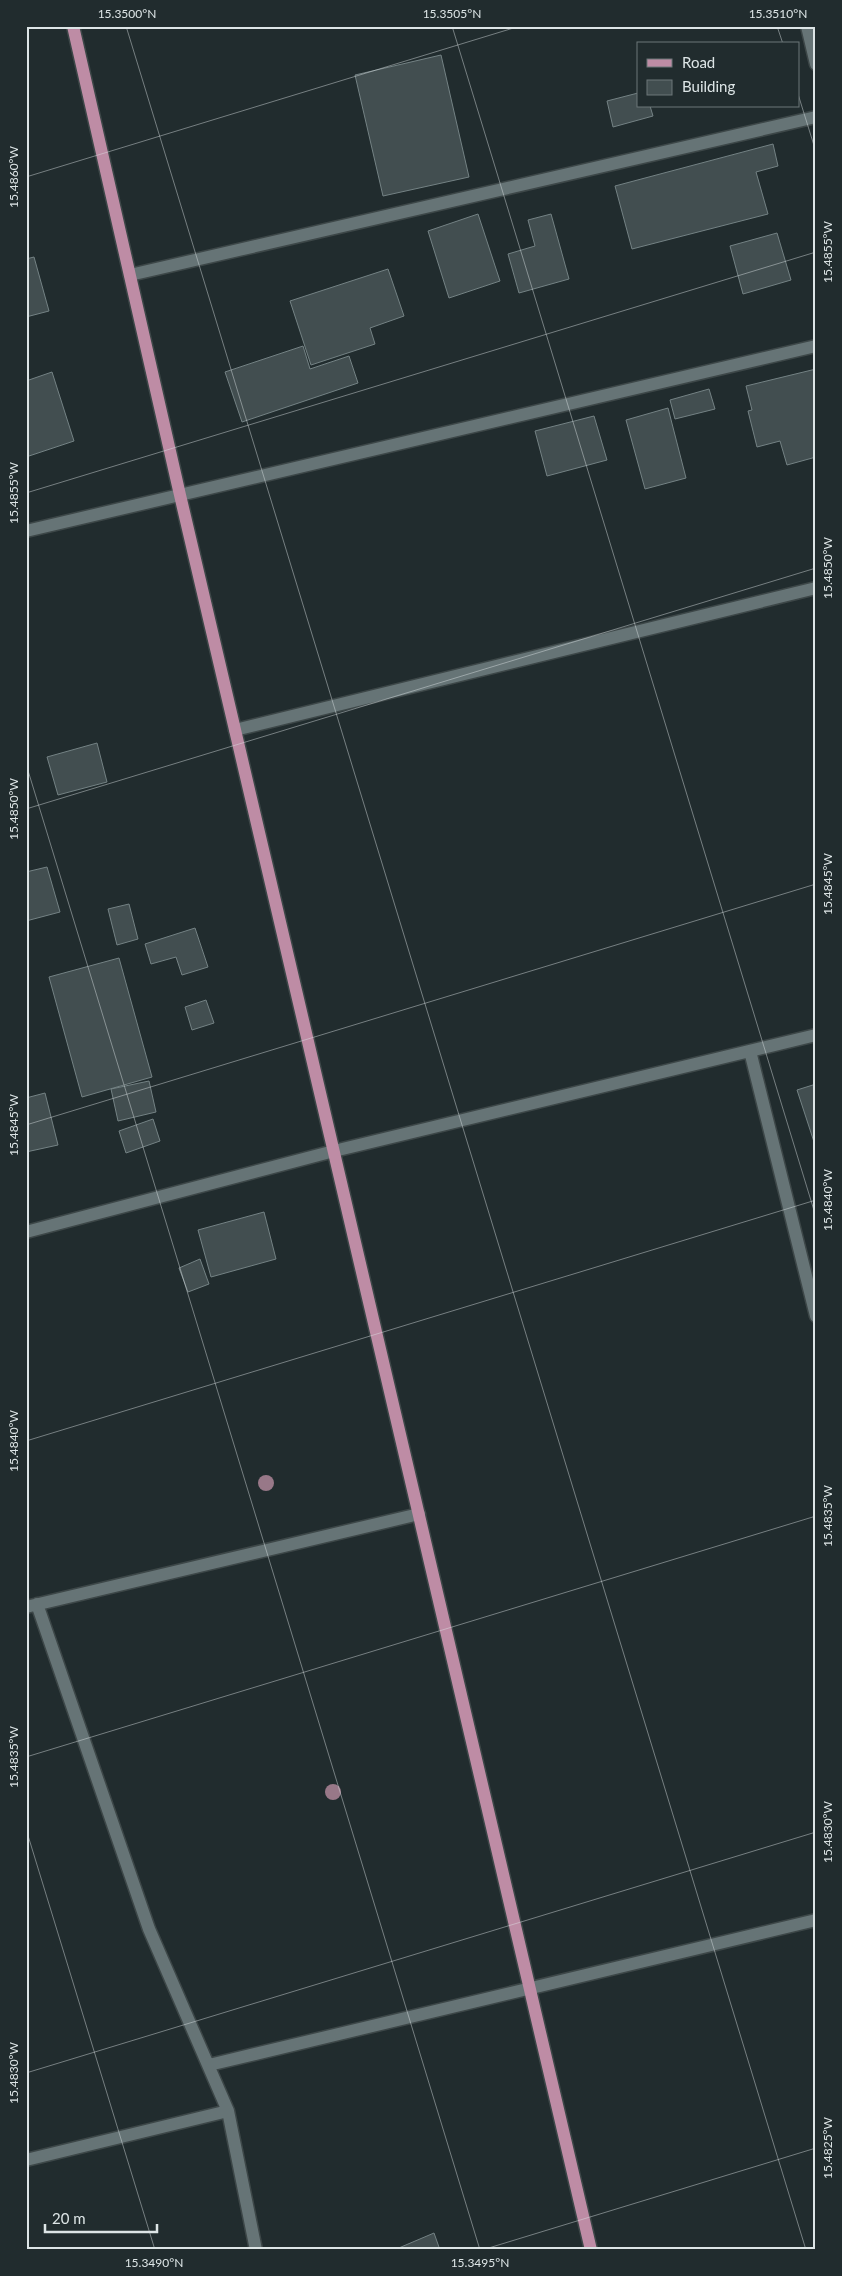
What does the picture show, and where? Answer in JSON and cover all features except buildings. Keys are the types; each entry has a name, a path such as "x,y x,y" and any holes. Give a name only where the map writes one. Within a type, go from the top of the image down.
{"main road":[{"path":"73,26 180,495 591,2250"}],"street":[{"path":"807,26 816,64"},
{"path":"130,275 816,117"},
{"path":"26,531 816,346"},
{"path":"235,730 816,588"},
{"path":"26,1232 334,1151 816,1035"},
{"path":"750,1051 816,1316"},
{"path":"256,2250 228,2111 148,1929 32,1605 419,1514"},
{"path":"209,2065 816,1920"},
{"path":"26,2160 228,2111"}]}
